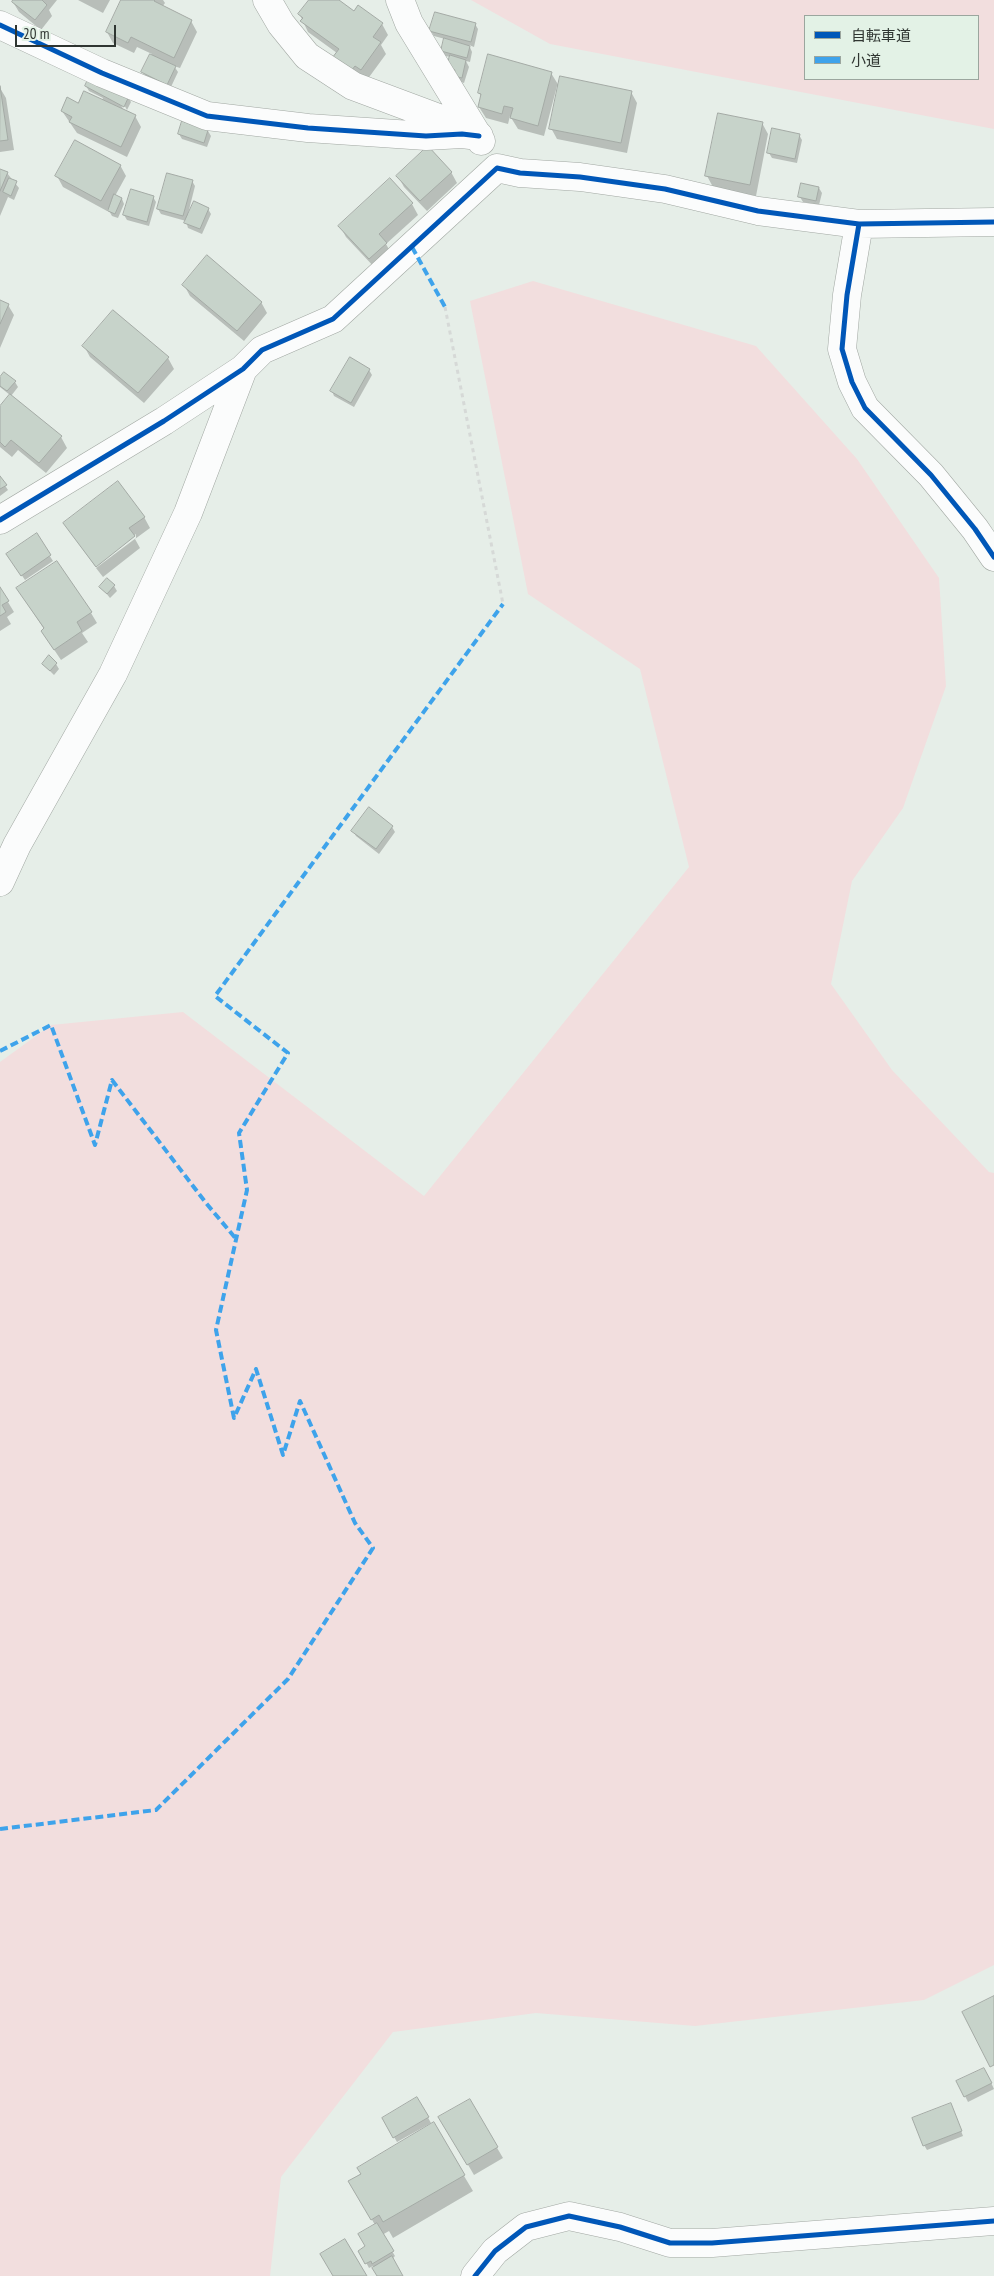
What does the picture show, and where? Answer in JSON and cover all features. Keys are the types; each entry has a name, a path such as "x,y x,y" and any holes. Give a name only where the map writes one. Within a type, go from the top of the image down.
{"street":[{"path":"267,0 281,24 307,56 353,86 444,120 470,135"},
{"path":"400,0 409,23 470,135 497,168 520,173 580,177 665,189 758,210 859,224 994,222"},
{"path":"0,25 102,73 207,116 308,128 426,136 470,135"},
{"path":"0,520 148,431 243,369 262,350 333,319 497,168"},
{"path":"859,224 847,295 842,349 852,382 865,408 931,475 975,529 994,557"},
{"path":"0,882 17,845 112,674 188,513 243,369"},
{"path":"475,2276 495,2251 526,2227 569,2216 620,2227 670,2243 742,2241 994,2221"}],"path":[{"path":"445,307 503,604"}],"shaded area":[{"path":"471,0 994,0 994,129 550,44"},
{"path":"533,281 756,346 857,459 939,578 946,686 903,808 852,881 831,984 892,1070 989,1172 994,1173 994,1965 924,2000 695,2026 536,2013 393,2032 281,2177 270,2276 0,2276 0,1062 51,1025 183,1012 424,1196 689,867 640,669 528,594 470,301"}],"building":[{"path":"13,0 42,0 47,5 35,20 12,2"},
{"path":"121,0 155,0 192,20 174,58 131,37 128,43 106,32"},
{"path":"309,0 339,0 354,11 358,5 383,23 373,37 381,42 361,70 355,66 351,71 332,58 339,49 300,21 303,18 298,14"},
{"path":"435,12 476,23 471,42 429,31"},
{"path":"444,38 470,46 467,58 441,51"},
{"path":"150,54 176,66 167,85 141,72"},
{"path":"488,54 552,72 538,126 510,118 513,108 504,106 502,114 478,107 481,94 478,93"},
{"path":"450,55 466,60 462,78 453,76 455,70 447,67"},
{"path":"90,75 129,96 124,107 85,86"},
{"path":"560,76 632,91 621,143 549,129"},
{"path":"0,86 8,140 0,141"},
{"path":"84,91 136,115 121,147 69,122 72,117 61,111 67,97 78,103"},
{"path":"718,113 763,122 750,185 705,176"},
{"path":"182,121 208,130 204,143 178,134"},
{"path":"772,128 800,134 795,159 767,153"},
{"path":"75,140 121,165 101,201 55,176"},
{"path":"428,146 452,172 420,201 396,176"},
{"path":"0,169 8,172 0,191"},
{"path":"167,173 193,180 183,216 157,209"},
{"path":"9,178 17,181 11,196 3,192"},
{"path":"390,178 413,203 379,234 387,243 369,259 338,226"},
{"path":"801,183 819,187 816,201 798,197"},
{"path":"131,189 154,196 147,222 123,215"},
{"path":"114,194 122,198 115,214 108,211"},
{"path":"194,201 209,208 200,229 184,223"},
{"path":"207,255 262,302 237,331 182,285"},
{"path":"0,300 9,304 0,324"},
{"path":"113,310 169,357 138,393 82,346"},
{"path":"350,357 370,369 351,403 330,391"},
{"path":"4,372 16,381 7,391 0,386 0,377"},
{"path":"10,394 62,436 39,463 11,440 5,447 0,442 0,406"},
{"path":"0,476 7,485 0,489"},
{"path":"118,481 145,517 129,528 135,536 96,567 63,523"},
{"path":"37,533 51,555 21,576 6,554"},
{"path":"57,561 92,612 77,622 82,631 54,650 41,631 44,628 16,588"},
{"path":"107,578 115,585 107,594 99,587"},
{"path":"0,587 9,601 2,605 6,612 0,616"},
{"path":"49,655 57,663 50,671 42,664"},
{"path":"369,807 393,826 376,849 351,831"},
{"path":"994,1996 994,2065 990,2067 962,2012"},
{"path":"984,2068 992,2083 964,2097 956,2081"},
{"path":"417,2097 429,2117 393,2138 382,2118"},
{"path":"470,2099 498,2147 467,2165 438,2117"},
{"path":"951,2103 962,2131 923,2146 912,2118"},
{"path":"434,2122 465,2175 383,2222 379,2215 371,2220 348,2181 361,2174 357,2168"},
{"path":"377,2223 394,2251 372,2264 371,2261 365,2264 358,2251 365,2246 358,2234"},
{"path":"345,2239 367,2276 333,2276 320,2254"},
{"path":"392,2256 403,2276 377,2276 372,2268"}],"marked path":[{"path":"412,247 445,307"},
{"path":"0,1829 156,1810 288,1679 373,1548 355,1523 300,1401 283,1455 256,1369 234,1418 216,1330 247,1190 239,1133 288,1053 215,996 503,604"},
{"path":"0,1051 51,1025 95,1145 112,1080 206,1203 237,1240"}],"cycle path":[{"path":"0,25 102,73 207,116 308,128 426,136 462,134 479,136"},
{"path":"0,520 164,421 243,369 262,350 333,319 497,168 520,173 580,177 665,189 758,211 859,224 994,222"},
{"path":"859,224 847,295 842,349 852,382 865,408 931,475 975,529 994,557"},
{"path":"475,2276 495,2251 526,2227 569,2216 620,2227 670,2243 712,2243 994,2221"}]}
